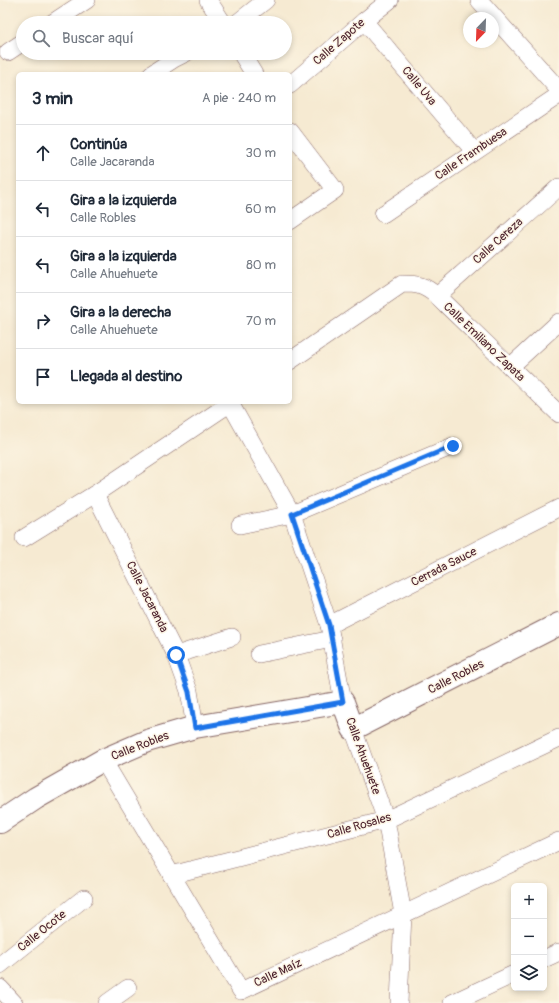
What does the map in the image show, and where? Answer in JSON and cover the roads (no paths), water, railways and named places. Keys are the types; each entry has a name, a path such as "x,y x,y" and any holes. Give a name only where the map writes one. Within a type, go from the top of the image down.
{"main road":[{"name":"Calle Robles","path":"353,729 559,624"},
{"name":"Calle Robles","path":"0,822 36,798 103,760 147,741 195,728 343,702"},
{"name":"Calle Ahuehuete","path":"343,702 353,729"}],"street":[{"path":"63,16 87,0"},
{"path":"208,0 218,16"},
{"path":"247,16 266,0"},
{"name":"Calle Zapote","path":"292,83 364,20 390,0"},
{"path":"479,0 559,90"},
{"name":"Calle Uva","path":"364,20 474,151"},
{"path":"8,52 16,47"},
{"path":"154,72 172,60"},
{"path":"245,60 253,72"},
{"name":"Calle Frambuesa","path":"383,214 559,94"},
{"path":"292,134 335,190 292,220"},
{"name":"Calle Cereza","path":"437,296 559,187"},
{"name":"Calle Emiliano Zapata","path":"292,361 402,284 416,284 428,288 437,296 559,414"},
{"path":"510,367 559,322"},
{"path":"24,538 95,494 230,404"},
{"name":"Calle Ahuehuete","path":"232,404 292,514 330,632 343,702"},
{"path":"240,525 292,514 453,446"},
{"name":"Calle Jacaranda","path":"95,494 176,655 189,692 195,728"},
{"name":"Cerrada Sauce","path":"259,654 330,632 559,508"},
{"path":"176,655 232,637"},
{"name":"Calle Ahuehuete","path":"353,729 386,820 403,914 399,1003"},
{"name":"Calle Rosales","path":"171,875 386,820 559,738"},
{"name":"Calle Maíz","path":"103,760 241,991 559,841"},
{"name":"Calle Ocote","path":"0,965 84,898"},
{"path":"547,958 559,952"},
{"path":"452,1003 511,975"},
{"path":"0,988 14,1003"},
{"path":"107,1003 128,988"}]}
